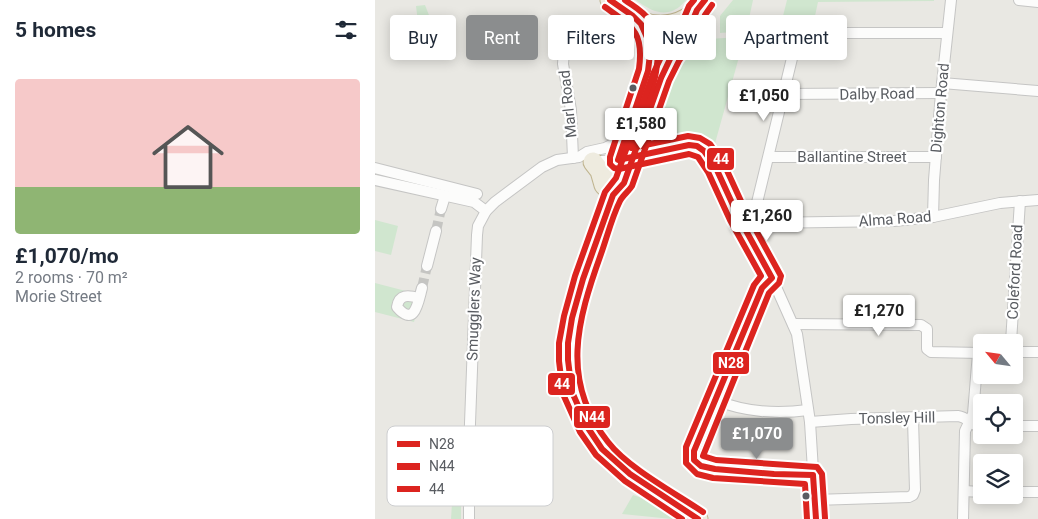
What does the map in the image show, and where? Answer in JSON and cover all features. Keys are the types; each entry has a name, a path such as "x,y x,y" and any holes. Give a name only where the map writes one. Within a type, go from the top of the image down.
{"highway":[{"path":"610,0 632,15"},
{"path":"634,16 648,23 668,24 687,19 701,5"},
{"path":"625,159 644,127 661,78 671,57 689,29 701,5"},
{"path":"634,17 644,30 649,42 648,70 625,138 624,183 613,195 583,279 572,318 567,360 572,392 587,428 603,449 629,474 697,519"},
{"path":"582,159 599,171 604,185 613,195"}],"street":[{"name":"Dighton Road","path":"933,217 936,157 951,0"},
{"path":"1019,0 1038,2"},
{"path":"769,157 794,50 798,40 804,35 810,33 947,33"},
{"name":"Marl Road","path":"563,60 571,110 582,159"},
{"name":"Dalby Road","path":"783,94 942,88 1038,91"},
{"path":"644,127 651,142 664,151"},
{"name":"Smugglers Way","path":"582,159 587,152 612,146 625,138"},
{"name":"Smugglers Way","path":"470,426 477,236 478,226 486,211 542,166 557,160 625,159 693,145 703,151 710,159"},
{"name":"Ballantine Street","path":"769,157 936,157"},
{"name":"Alma Road","path":"769,157 754,215 759,221 767,223 894,221 933,217 995,204 1038,200"},
{"path":"375,168 477,194"},
{"path":"375,180 474,202 486,211"},
{"path":"441,209 445,196"},
{"name":"Coleford Road","path":"1012,334 1020,201"},
{"path":"739,216 797,334 810,422 816,519"},
{"path":"427,266 436,231"},
{"path":"771,278 761,288 693,457 697,463 704,467 715,469 813,475"},
{"path":"793,324 921,325 927,330 927,349 931,352 973,353"},
{"path":"1023,352 1038,352"},
{"path":"963,519 965,431 967,419 974,407 977,384"},
{"path":"715,400 744,408 786,412 808,410"},
{"name":"Tonsley Hill","path":"810,422 851,419 967,419 973,424"},
{"path":"814,500 912,496 915,490 913,419"},
{"path":"1023,426 1038,426"},
{"path":"964,492 973,492"},
{"path":"1023,492 1038,492"},
{"name":"Smugglers Way","path":"469,506 469,519"}],"green space":[{"path":"636,0 686,0 674,10 661,12 655,11"},
{"path":"733,0 753,0 750,15 726,15 726,33 720,33 720,16"},
{"path":"787,0 934,0 818,2 815,15 783,15"},
{"path":"425,5 429,15 417,15 416,6"},
{"path":"726,38 726,60 738,60 714,147 700,133 665,142 655,136 653,129 659,110 672,83 686,60 716,60 716,39"},
{"path":"375,220 398,226 391,255 375,251"},
{"path":"375,283 421,295 414,322 375,312"},
{"path":"633,495 642,498 673,518 622,514"},
{"path":"452,506 461,506 461,519 451,519"}],"tunnel":[{"path":"712,161 727,188 738,216"},
{"path":"436,231 441,209"},
{"path":"422,288 427,266"}],"transit line":[{"name":"N28","path":"610,0 641,24 649,42 650,54 648,71 618,160 689,145 697,146 704,151 716,168 738,216 772,278 762,288 694,451 694,460 701,466 715,469 813,475 816,519"},
{"name":"44","path":"625,0 641,11 649,20 658,50 653,84 631,148 688,136 700,138 710,144 724,164 746,212 781,276 779,283 769,293 703,456 716,460 817,467 822,474 825,518"},
{"name":"44","path":"682,519 625,481 596,455 580,432 563,394 559,343 575,276 605,192 616,178 653,74 694,0"},
{"name":"N28","path":"698,519 630,474 602,449 588,428 572,392 568,343 572,318 583,279 613,195 624,183 661,78 671,57 689,29 697,10 705,0"},
{"name":"N44","path":"703,512 639,471 608,442 593,419 583,396 578,373 577,350 585,303 615,214 621,199 632,186 669,81 712,5"},
{"name":"N44","path":"605,7 629,26 638,38 640,47 639,69 610,157 610,164 614,168 619,169 689,154 698,157 708,172 730,220 761,276 754,285 686,447 686,463 697,474 713,478 805,484 807,519"}]}
